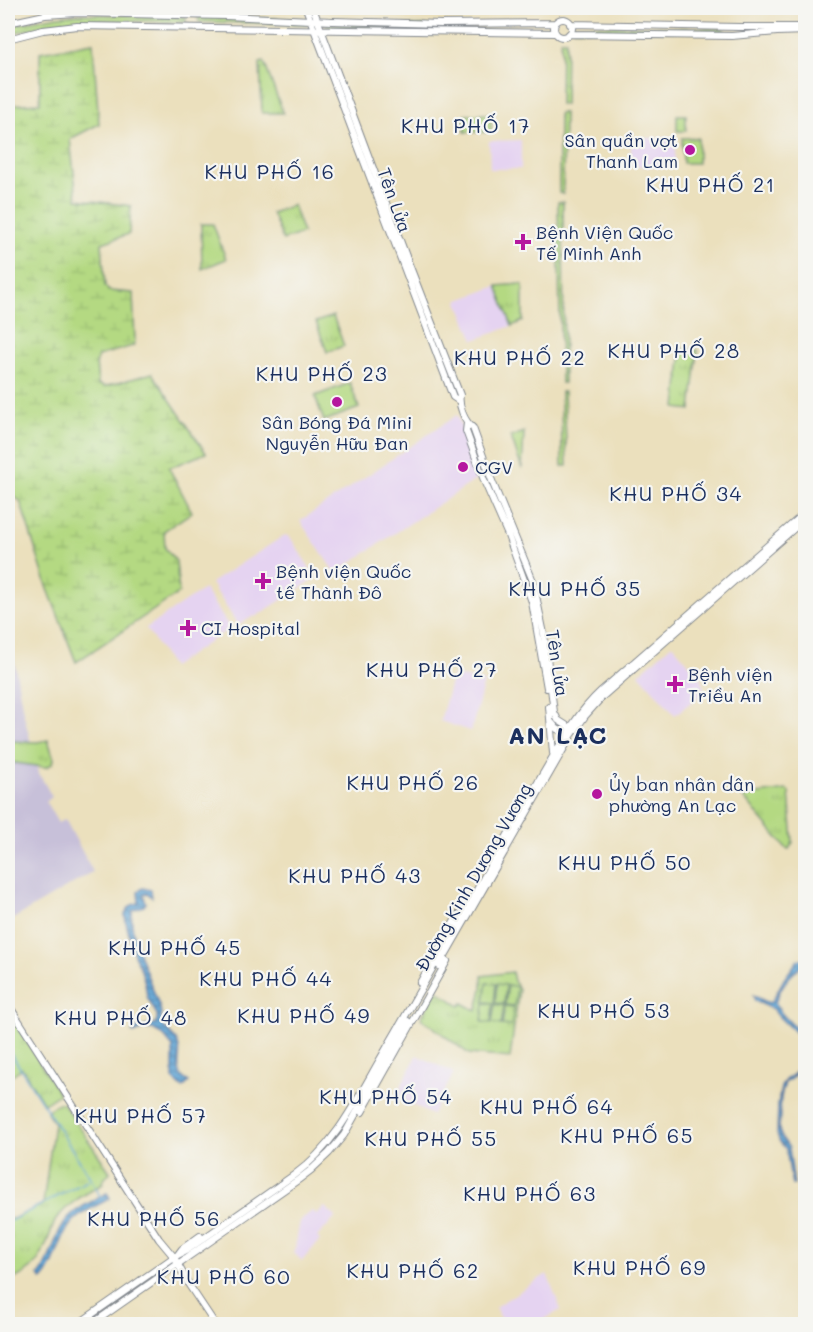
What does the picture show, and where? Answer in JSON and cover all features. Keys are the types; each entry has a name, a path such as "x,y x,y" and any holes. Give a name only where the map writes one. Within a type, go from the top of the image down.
{"main road":[{"name":"Tên Lửa","path":"306,8 453,397 459,401"},
{"name":"Tên Lửa","path":"313,8 460,394 459,401 467,423 466,430 532,602 551,721 555,727 573,731"},
{"path":"8,23 45,15 77,13 453,24 555,23 562,20 570,24 806,29"},
{"path":"185,27 191,21 186,15"},
{"path":"202,15 198,21 202,27"},
{"path":"299,19 304,22 301,29"},
{"path":"333,21 329,26 334,30"},
{"path":"555,23 555,33"},
{"path":"569,34 570,24"},
{"path":"8,39 31,32 67,26 555,33 562,37 569,34 739,36 806,29"},
{"name":"Tên Lửa","path":"467,423 473,428 533,581 544,634 554,712 558,720 573,731"},
{"name":"Đường Kinh Dương Vương","path":"774,543 806,506"},
{"name":"Đường Kinh Dương Vương","path":"547,776 553,754 597,708 649,646 699,603 734,578 806,512"},
{"name":"Đường Kinh Dương Vương","path":"774,543 806,518"},
{"name":"Đường Kinh Dương Vương","path":"774,543 806,523"},
{"name":"Đường Kinh Dương Vương","path":"92,1324 178,1263 192,1257 289,1183 318,1155 338,1131 410,1013 573,731 596,696 712,604 734,578"},
{"path":"551,721 553,754"},
{"name":"Đường Kinh Dương Vương","path":"78,1324 174,1257 185,1252 233,1216 289,1183 314,1172 333,1154 347,1137 516,812 529,792 542,784"},
{"path":"8,1004 159,1242 174,1257 189,1285 215,1324"}],"shaded area":[{"path":"631,138 675,138 675,167 631,166"},
{"path":"521,140 521,169 490,169 489,141"},
{"path":"497,286 512,326 474,340 458,302"},
{"path":"457,415 480,477 335,573 300,521"},
{"name":"Bệnh viện Quốc tế Thành Đô","path":"285,535 290,537 316,578 255,617 238,625 211,583"},
{"path":"8,577 9,631 23,712 38,771 52,797 46,802 58,823 65,819 93,872 8,922"},
{"name":"CI Hospital","path":"204,589 230,628 172,667 146,628"},
{"name":"Bệnh viện Triều An","path":"672,644 700,677 705,691 675,715 639,674"},
{"path":"453,675 484,682 471,731 440,721"},
{"path":"417,1055 454,1073 432,1115 396,1096"},
{"path":"325,1207 336,1217 317,1237 320,1240 302,1261 294,1253 300,1221 312,1211 316,1214"},
{"path":"547,1274 561,1310 534,1324 504,1324 495,1307"}],"green space":[{"path":"79,14 186,17 186,22 82,20 54,23 8,34 8,26"},
{"path":"198,17 305,19 307,24 199,22"},
{"path":"326,24 443,26 443,29 327,27"},
{"path":"574,25 724,29 724,32 574,29"},
{"path":"561,40 566,40 565,104 560,104"},
{"path":"93,43 99,124 70,139 77,199 131,206 129,234 102,243 105,286 109,291 133,293 135,341 133,346 98,356 96,363 98,384 104,387 152,373 206,453 169,468 192,512 164,531 165,548 176,561 179,593 76,662 48,589 20,501 12,495 8,444 8,105 40,103 40,52"},
{"path":"264,62 283,113 262,113 260,63"},
{"path":"559,113 564,113 563,194 559,193"},
{"path":"491,114 491,132 465,132 464,115"},
{"path":"677,115 686,115 686,131 677,131"},
{"name":"Sân quần vợt Thanh Lam","path":"682,138 698,138 698,163 683,163"},
{"path":"558,202 563,202 564,383 561,383"},
{"path":"293,205 303,233 283,240 272,213"},
{"path":"201,224 213,224 226,259 202,269"},
{"path":"523,285 523,321 512,326 497,286"},
{"path":"333,316 344,346 327,352 316,322"},
{"path":"682,349 698,350 691,410 676,408"},
{"name":"Sân Bóng Đá Mini Nguyễn Hữu Đan","path":"350,383 359,408 324,421 315,396"},
{"path":"561,392 564,392 567,466 562,466"},
{"path":"524,432 522,469 511,437"},
{"path":"48,740 54,759 53,763 47,767 8,762 8,741"},
{"path":"787,790 793,842 789,849 743,797"},
{"path":"512,972 519,989 510,1058 469,1054 421,1018 437,990 460,1006 463,1003 477,1011 482,990 482,976"},
{"path":"487,983 496,984 494,1003 484,1002"},
{"path":"497,984 506,985 504,1004 495,1003"},
{"path":"508,985 517,987 514,1006 505,1005"},
{"path":"484,1003 493,1004 491,1023 482,1022"},
{"path":"495,1004 504,1006 501,1025 492,1023"},
{"path":"505,1006 514,1007 511,1026 502,1025"},
{"path":"8,1011 59,1094 44,1104 22,1068 8,1078"},
{"path":"59,1103 63,1103 110,1172 102,1182 103,1184 76,1200 55,1221 44,1250 34,1265 28,1271 8,1281 8,1218 13,1219 43,1204 54,1123 47,1112"}],"water":[{"path":"143,888 151,890 152,897 147,893 143,894 146,903 133,910 133,930 160,1008 162,1024 179,1046 180,1073 189,1082 183,1088 173,1079 173,1047 164,1036 153,1029 132,1032 157,1021 157,1015 147,997 145,983 134,955 125,915 132,905 139,903 138,891"},
{"path":"805,958 805,964 786,981 775,1003 802,1036 805,1047 802,1039 773,1009 755,1001 753,995 771,1003 798,960"},
{"path":"805,1060 791,1079 785,1082 781,1097 779,1130 789,1148 794,1185 792,1185 786,1149 777,1134 778,1104 781,1087 785,1080 794,1074"},
{"path":"107,1193 110,1198 83,1213 70,1225 51,1267 42,1280 39,1275 67,1219 80,1208"}],"waterway":[{"path":"8,1049 101,1198"},
{"path":"8,1222 89,1180"}],"place":[{"name":"Sân quần vợt Thanh Lam","path":"690,150"},
{"name":"Bệnh Viện Quốc Tế Minh Anh","path":"523,242"},
{"name":"Sân Bóng Đá Mini Nguyễn Hữu Đan","path":"337,402"},
{"name":"CGV","path":"463,467"},
{"name":"Bệnh viện Quốc tế Thành Đô","path":"263,581"},
{"name":"CI Hospital","path":"188,628"},
{"name":"Bệnh viện Triều An","path":"675,684"},
{"name":"Ủy ban nhân dân phường An Lạc","path":"597,794"}],"district":[{"name":"KHU PHỐ 17","path":"466,125"},
{"name":"KHU PHỐ 16","path":"270,171"},
{"name":"KHU PHỐ 21","path":"711,184"},
{"name":"KHU PHỐ 28","path":"674,350"},
{"name":"KHU PHỐ 22","path":"520,357"},
{"name":"KHU PHỐ 23","path":"322,373"},
{"name":"KHU PHỐ 34","path":"676,493"},
{"name":"KHU PHỐ 35","path":"575,588"},
{"name":"KHU PHỐ 27","path":"432,669"},
{"name":"AN LẠC","path":"558,734"},
{"name":"KHU PHỐ 26","path":"413,782"},
{"name":"KHU PHỐ 50","path":"625,862"},
{"name":"KHU PHỐ 43","path":"355,875"},
{"name":"KHU PHỐ 45","path":"175,947"},
{"name":"KHU PHỐ 44","path":"266,978"},
{"name":"KHU PHỐ 53","path":"604,1010"},
{"name":"KHU PHỐ 49","path":"304,1015"},
{"name":"KHU PHỐ 48","path":"121,1017"},
{"name":"KHU PHỐ 54","path":"386,1096"},
{"name":"KHU PHỐ 64","path":"547,1106"},
{"name":"KHU PHỐ 57","path":"141,1115"},
{"name":"KHU PHỐ 65","path":"627,1135"},
{"name":"KHU PHỐ 55","path":"431,1138"},
{"name":"KHU PHỐ 63","path":"530,1193"},
{"name":"KHU PHỐ 56","path":"154,1218"},
{"name":"KHU PHỐ 69","path":"640,1267"},
{"name":"KHU PHỐ 62","path":"413,1270"},
{"name":"KHU PHỐ 60","path":"224,1276"}]}
